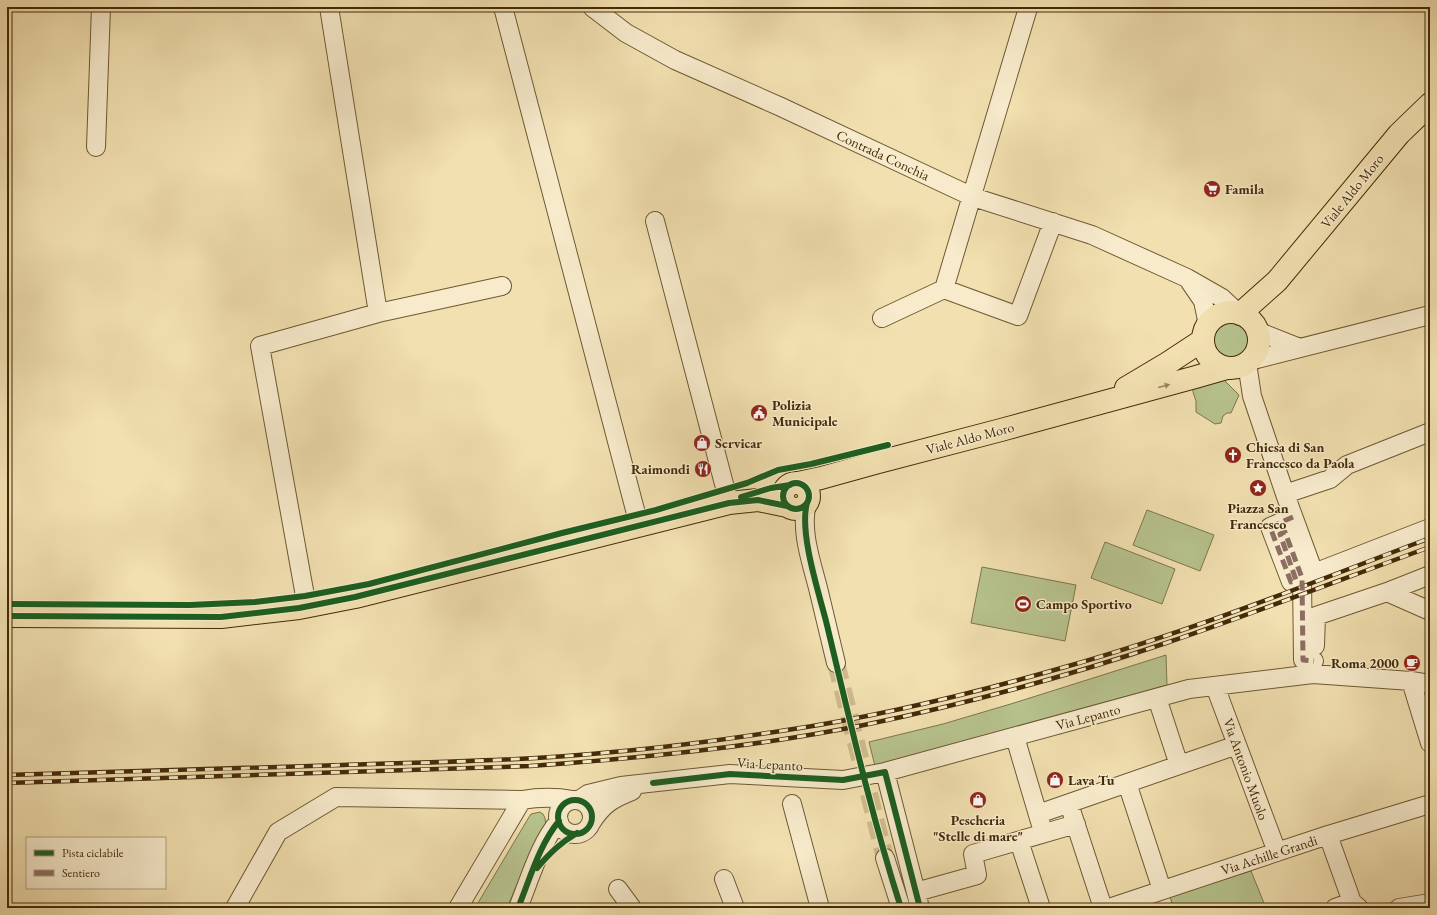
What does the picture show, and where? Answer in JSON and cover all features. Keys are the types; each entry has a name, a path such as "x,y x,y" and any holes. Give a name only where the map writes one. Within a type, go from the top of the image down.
{"main road":[{"name":"Viale Aldo Moro","path":"1248,322 1277,281 1399,134 1430,104"},
{"path":"1230,312 1248,322 1259,339 1255,355 1239,365 1220,366 1207,356 1204,348 1205,332 1214,318 1230,312"},
{"name":"Viale Aldo Moro","path":"1086,407 1141,380 1205,332"},
{"name":"Viale Aldo Moro","path":"797,497 853,469 1239,365"},
{"path":"7,616 221,617 307,607 355,597 729,503 743,496 771,488 797,497"}],"street":[{"path":"96,147 101,7"},
{"path":"329,7 378,313"},
{"path":"503,7 639,526"},
{"name":"Contrada Conchia","path":"592,7 626,33 675,60 781,107 973,197 1092,235 1187,278 1222,298 1248,322"},
{"path":"944,289 973,197 1028,8 1026,7"},
{"path":"655,221 729,503"},
{"path":"882,318 944,289 1018,316 1053,222"},
{"path":"1187,278 1203,301 1205,332"},
{"path":"307,607 260,346 378,313 502,286"},
{"path":"1430,315 1239,365 1252,396 1293,517 1314,572 1430,528"},
{"path":"1248,322 1300,348"},
{"path":"1285,494 1330,479 1348,465 1430,432"},
{"path":"797,497 800,528 809,551 836,663"},
{"path":"1293,517 1270,526 1291,582 1296,580 1280,534 1285,532 1302,578 1303,660 1313,667"},
{"path":"1313,667 1316,616 1387,592 1427,576 1427,610 1387,592"},
{"name":"Via Lepanto","path":"653,783 730,774 842,780 885,772 1189,689 1215,686 1313,667 1430,684"},
{"path":"1411,681 1430,743"},
{"name":"Via Antonio Muolo","path":"1215,686 1277,852"},
{"path":"1157,698 1179,765"},
{"path":"1015,737 1044,834"},
{"path":"1038,814 1237,745"},
{"path":"885,772 918,900 978,875 973,854 1076,824"},
{"path":"518,908 533,873 537,859 551,830 559,818 563,805 593,792 620,786 653,783"},
{"path":"533,873 562,842 577,833 584,831 599,811 613,799 653,783"},
{"path":"1127,783 1162,890"},
{"path":"234,908 278,832 336,797 522,800 535,798 557,798 584,802 591,812 591,823"},
{"path":"522,800 552,809 559,818 565,830 577,833"},
{"path":"458,908 522,800"},
{"path":"1069,803 1103,908"},
{"path":"792,804 820,908"},
{"name":"Via Achille Grandi","path":"1109,908 1328,835 1430,804"},
{"path":"1328,835 1349,906"},
{"path":"1019,841 1041,908"},
{"path":"885,858 901,908"},
{"path":"724,879 735,908"},
{"path":"618,889 632,908"},
{"path":"1399,908 1430,903"}],"green space":[{"path":"1232,322 1242,325 1248,331 1251,341 1248,351 1242,357 1232,360 1222,357 1216,351 1213,341 1216,331 1222,325"},
{"path":"1224,380 1239,395 1231,413 1227,413 1223,416 1221,423 1215,424 1196,412 1196,401 1193,389"},
{"path":"1147,510 1214,535 1200,571 1133,545"},
{"path":"1105,542 1175,569 1162,604 1091,578"},
{"name":"Campo Sportivo","path":"982,567 1076,585 1065,641 971,623"},
{"path":"1166,655 1167,685 956,745 875,766 869,742 943,724"},
{"path":"540,812 545,818 546,826 531,851 507,908 475,908 531,814"},
{"path":"1251,871 1266,908 1173,908 1170,896"}],"tunnel":[{"path":"836,663 885,858"}],"railway":[{"path":"7,775 512,759 613,752 744,737 892,711 1031,677 1157,639 1249,607 1430,538"},
{"path":"7,783 530,766 698,751 781,740 864,725 979,699 1092,667 1232,620 1430,547"}],"marked path":[{"path":"1293,517 1270,527 1291,582 1296,580 1280,534 1285,532 1302,578 1303,660 1314,661"}],"cycle path":[{"path":"7,604 190,605 255,602 305,596 369,584 656,510 747,483 778,470 811,464 888,445"},
{"path":"796,483 805,487 809,496 805,505 796,509 787,505 783,496 787,487 796,483"},
{"path":"741,497 771,488 790,485"},
{"path":"7,616 221,617 299,608 355,597 729,503 758,500 787,506"},
{"path":"807,503 805,529 810,561 870,801 901,908"},
{"path":"653,783 730,774 843,780 885,772 920,908"},
{"path":"575,800 587,805 592,817 587,829 575,834 563,829 558,817 563,805 575,800"},
{"path":"518,908 540,851 559,821"},
{"path":"537,868 565,841 577,833"}],"place":[{"name":"Famila","path":"1212,189"},
{"name":"Polizia Municipale","path":"759,413"},
{"name":"Servicar","path":"702,443"},
{"name":"Chiesa di San Francesco da Paola","path":"1233,455"},
{"name":"Raimondi","path":"703,469"},
{"name":"Piazza San Francesco","path":"1258,488"},
{"name":"Campo Sportivo","path":"1023,604"},
{"name":"Roma 2000","path":"1412,663"},
{"name":"Lava Tu","path":"1055,780"},
{"name":"Pescheria \"Stelle di mare\"","path":"978,800"}]}
